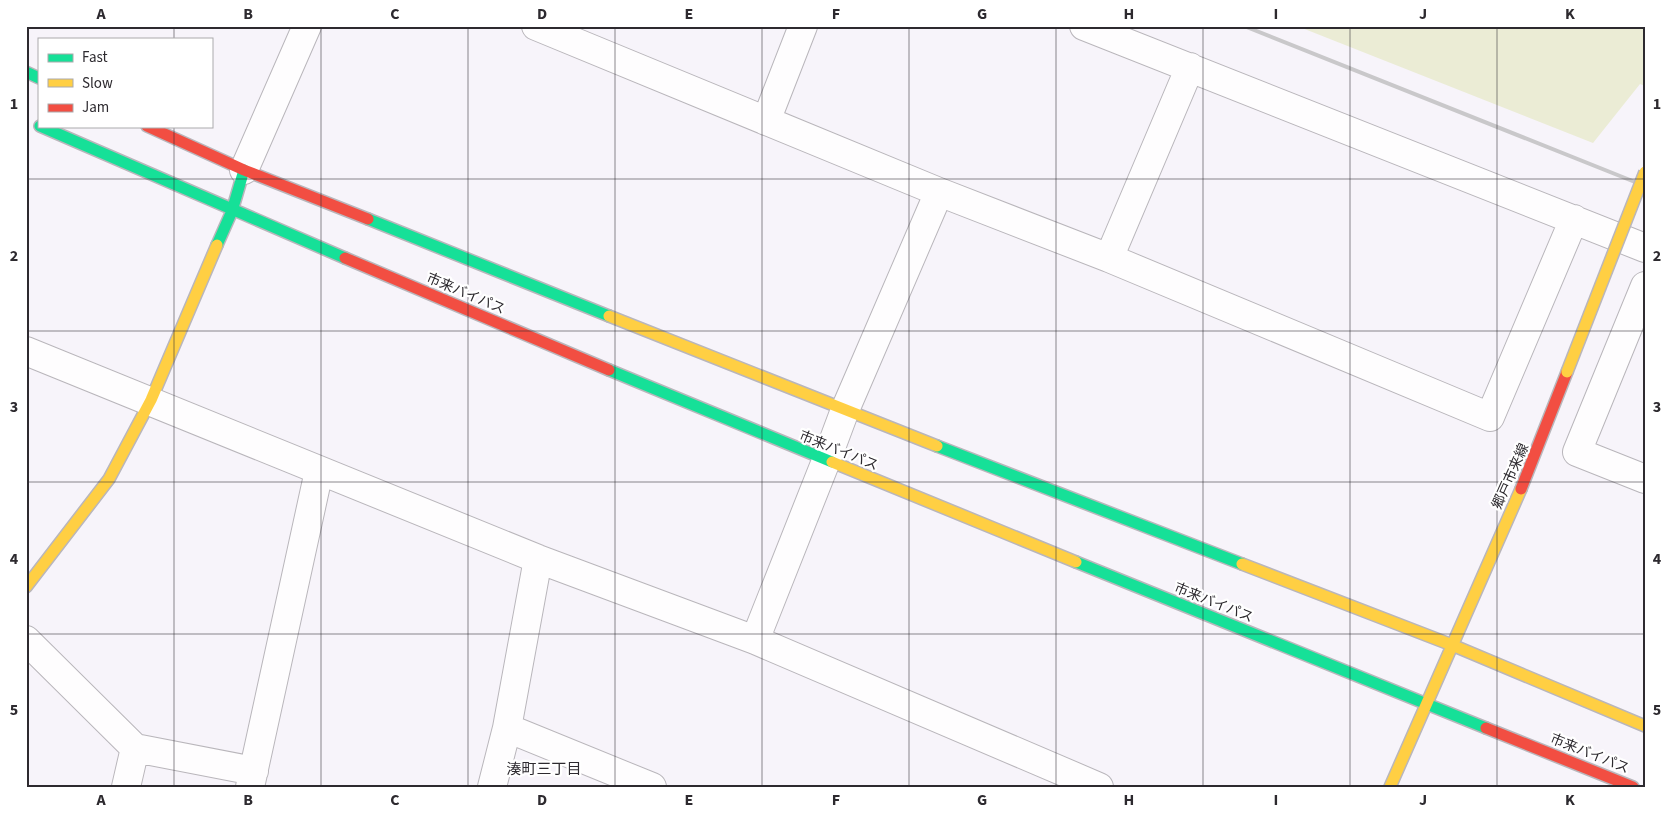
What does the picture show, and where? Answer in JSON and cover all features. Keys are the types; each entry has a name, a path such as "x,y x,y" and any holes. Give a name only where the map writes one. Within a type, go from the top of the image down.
{"main road":[{"path":"26,72 38,78"},
{"name":"市来バイパス","path":"26,120 38,126"},
{"name":"市来バイパス","path":"44,128 232,211 826,462 1633,787"},
{"path":"151,128 244,170 845,410 1452,644 1645,726"},
{"path":"26,587 109,479 151,400 232,211 244,170"},
{"name":"郷戸市来線","path":"1390,787 1424,703 1542,440 1645,172"}],"street":[{"path":"244,170 307,26"},
{"path":"536,26 939,192 1109,258 1490,417 1574,219"},
{"path":"766,121 803,26"},
{"path":"1084,26 1645,248"},
{"path":"1109,258 1190,67"},
{"path":"755,640 845,410 939,192"},
{"path":"1645,286 1577,452 1645,479"},
{"path":"26,351 151,400 319,471 538,559 755,640 1099,787"},
{"path":"26,640 135,748 252,779 319,471"},
{"path":"492,787 507,728 538,559"},
{"path":"507,728 652,787"},
{"path":"126,787 135,748"}],"green space":[{"path":"1297,26 1645,26 1645,86 1640,84 1593,143"}],"railway":[{"path":"1244,26 1645,186"}],"traffic: fast":[{"path":"26,72 38,78"},
{"path":"45,128 345,258"},
{"path":"217,245 232,211 244,170"},
{"path":"368,219 609,316"},
{"path":"609,370 832,462"},
{"path":"937,446 1242,564"},
{"path":"1076,562 1486,728"}],"traffic: slow":[{"path":"1567,372 1645,172"},
{"path":"26,587 109,479 151,400 217,245"},
{"path":"609,316 937,446"},
{"path":"832,462 1076,562"},
{"path":"1390,787 1521,489"},
{"path":"1242,564 1452,645 1645,726"}],"traffic: jam":[{"path":"151,128 244,170 368,219"},
{"path":"345,258 609,370"},
{"path":"1521,489 1567,372"},
{"path":"1486,728 1633,787"}],"district":[{"name":"湊町三丁目","path":"544,769"}]}
